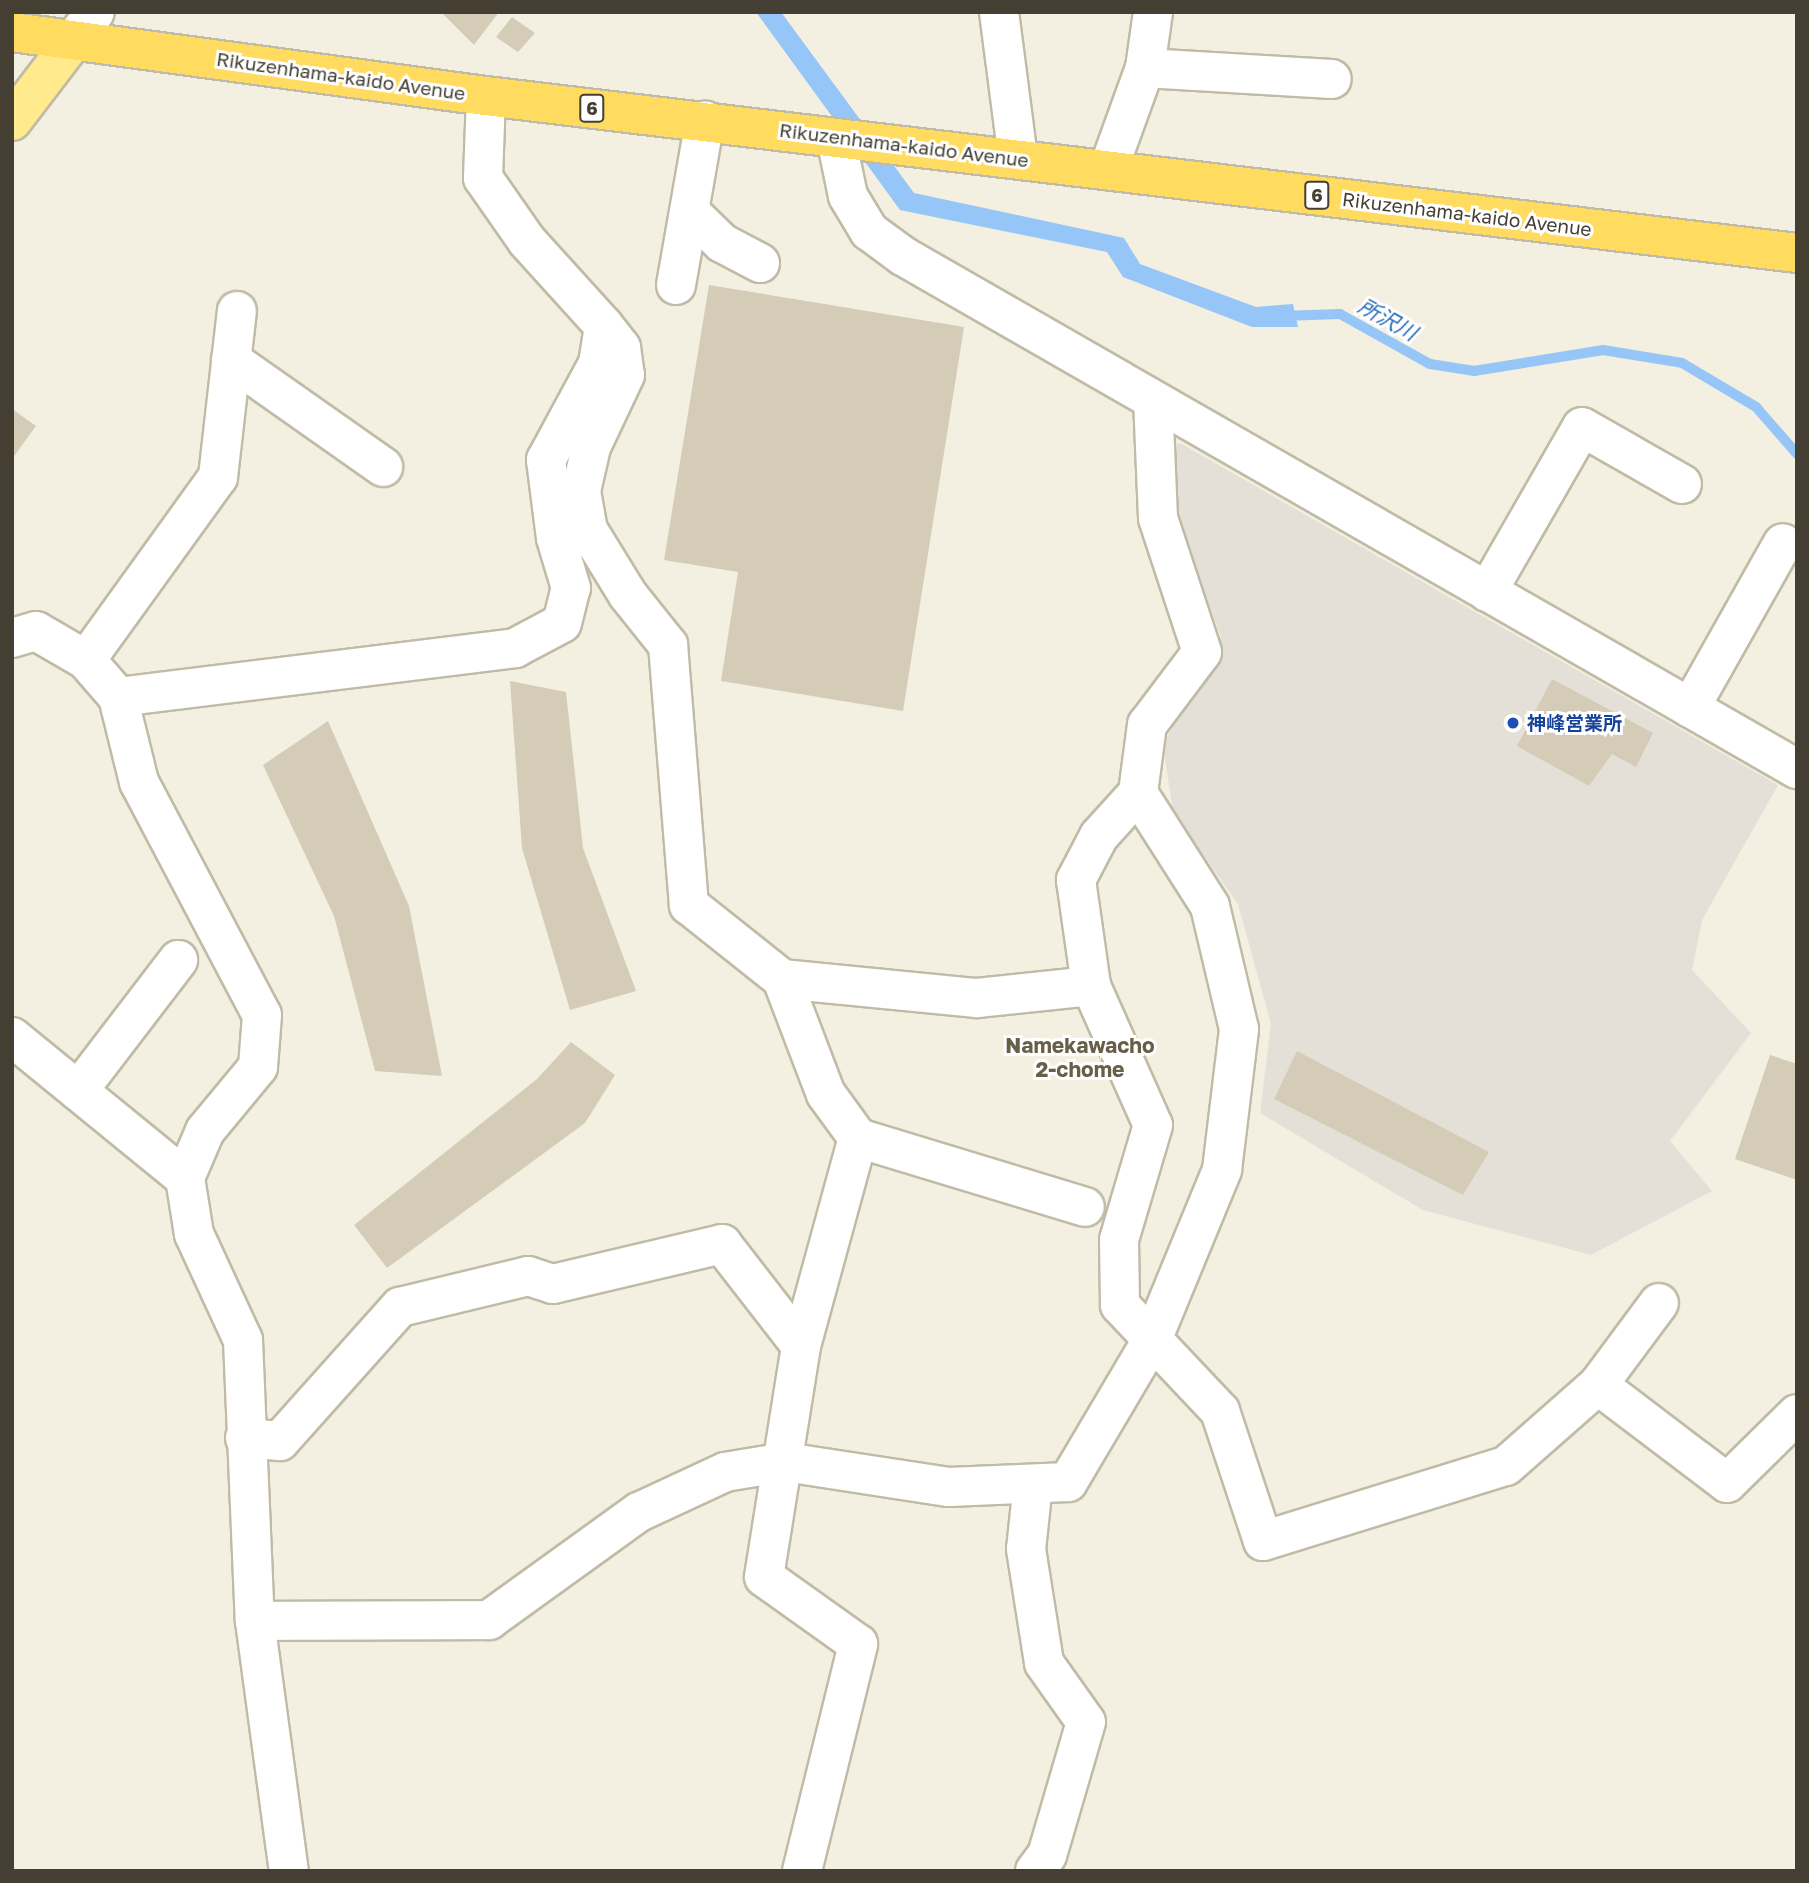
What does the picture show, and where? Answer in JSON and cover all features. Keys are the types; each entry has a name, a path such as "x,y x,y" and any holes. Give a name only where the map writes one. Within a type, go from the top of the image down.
{"highway":[{"name":"Rikuzenhama-kaido Avenue","path":"12,32 84,27 486,96 1797,253"}],"main road":[{"path":"12,121 84,27"}],"street":[{"path":"999,12 1018,159"},
{"path":"1108,170 1144,68 1153,12"},
{"path":"1144,68 1332,79"},
{"path":"486,96 483,178 527,241 621,348 625,375 592,447 581,491 589,530 628,595 668,645 689,905 782,979 826,1094 858,1138 1085,1207"},
{"path":"676,285 691,213 705,121"},
{"path":"836,138 848,196 869,231 903,256 1797,769"},
{"path":"691,213 722,243 760,263"},
{"path":"86,660 218,477 237,311"},
{"path":"118,697 515,649 562,622 571,588 556,538 546,460 598,364 604,326"},
{"path":"231,359 383,467"},
{"path":"1153,401 1158,518 1202,652 1147,725 1138,793 1099,835 1076,880 1091,986 1153,1125 1119,1240 1120,1305 1220,1411 1263,1541 1506,1466 1598,1385 1659,1303"},
{"path":"1487,592 1582,427 1682,484"},
{"path":"1690,708 1783,543"},
{"path":"12,638 36,631 86,660 118,697 139,782 262,1015 258,1067 205,1131 185,1178 194,1234 243,1340 245,1438 255,1621 289,1871"},
{"path":"255,1621 489,1620 639,1512 725,1472 785,1462 949,1487 1068,1482 1152,1340 1222,1170 1239,1029 1210,906 1138,793"},
{"path":"78,1091 178,960"},
{"path":"782,979 977,998 1091,986"},
{"path":"12,1037 185,1178"},
{"path":"803,1871 858,1644 764,1577 785,1462 800,1346 858,1138"},
{"path":"245,1438 280,1441 400,1307 528,1276 553,1284 722,1244 800,1346"},
{"path":"1598,1385 1727,1483 1797,1414"},
{"path":"1033,1484 1026,1549 1044,1663 1086,1722 1047,1855 1035,1871"}],"shaded area":[{"path":"1180,443 1778,785 1702,920 1692,970 1751,1033 1670,1141 1712,1191 1591,1255 1423,1210 1260,1113 1271,1024 1238,904 1173,812 1163,745 1221,637 1175,510 1165,446"}],"water":[{"path":"756,12 781,12 914,193 1124,238 1140,264 1256,307 1293,304 1298,327 1252,327 1123,277 1107,252 900,210"}],"building":[{"path":"441,12 499,12 474,45"},
{"path":"512,17 535,33 518,52 496,37"},
{"path":"709,285 964,327 903,711 721,681 738,572 664,560"},
{"path":"12,409 36,426 12,459"},
{"path":"1552,679 1653,733 1636,767 1612,754 1589,786 1517,746"},
{"path":"510,681 566,692 583,848 636,991 570,1010 522,848"},
{"path":"328,721 409,906 442,1076 375,1071 334,916 263,765"},
{"path":"571,1042 615,1075 585,1123 387,1268 354,1225 537,1079"},
{"path":"1297,1051 1489,1152 1463,1195 1274,1099"},
{"path":"1770,1055 1797,1064 1797,1180 1735,1159"}],"waterway":[{"name":"所沢川","path":"1282,316 1340,314 1430,364 1474,371 1603,350 1682,363 1756,407 1797,454"}],"place":[{"name":"神峰営業所","path":"1513,723"}],"district":[{"name":"Namekawacho 2-chome","path":"1080,1057"}]}
